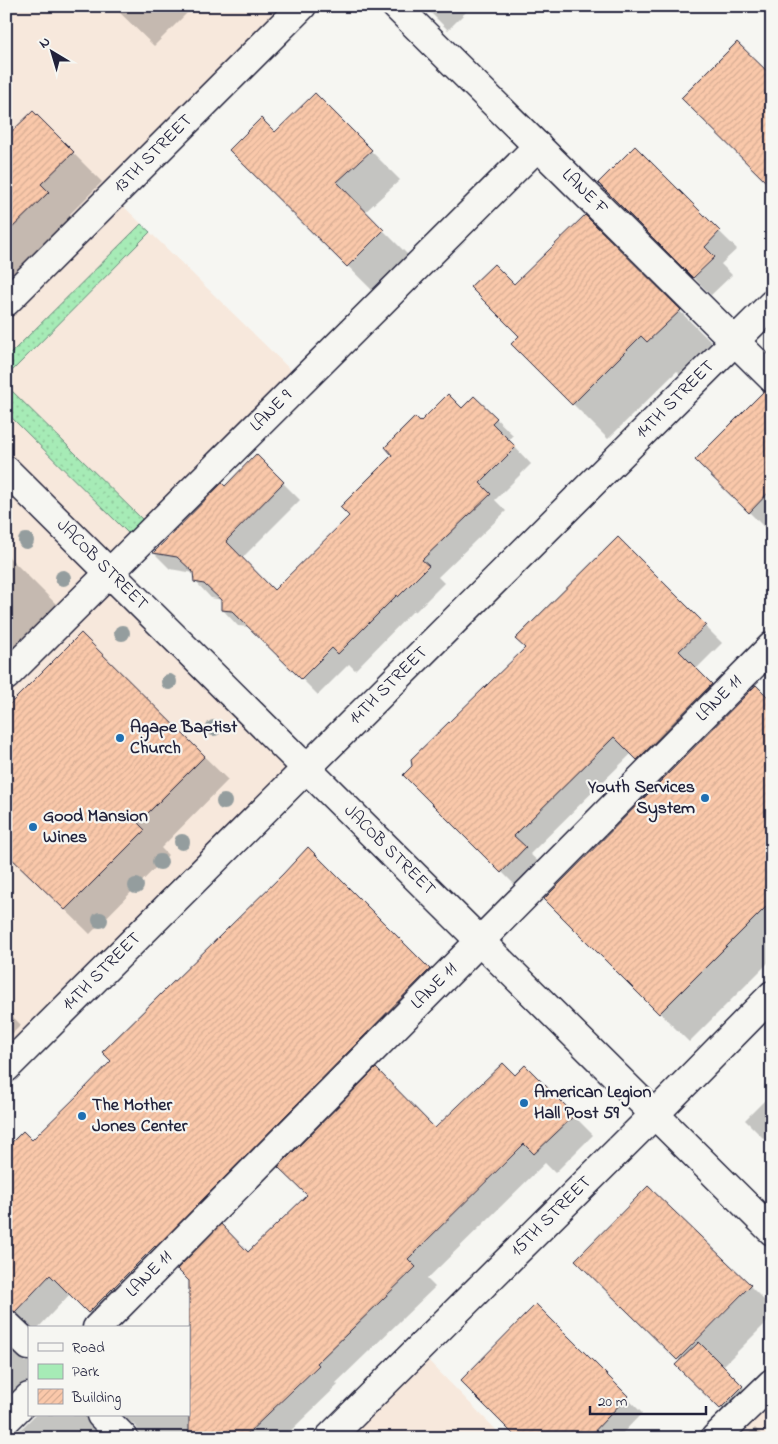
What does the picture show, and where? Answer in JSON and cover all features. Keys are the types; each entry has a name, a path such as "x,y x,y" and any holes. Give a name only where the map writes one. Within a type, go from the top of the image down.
{"street":[{"name":"13TH STREET","path":"6,302 302,6"},
{"name":"LANE F","path":"396,6 772,378"},
{"name":"LANE 9","path":"6,676 538,146"},
{"name":"14TH STREET","path":"6,1068 772,304"},
{"name":"JACOB STREET","path":"6,470 772,1232"},
{"name":"LANE 11","path":"100,1326 772,646"},
{"name":"15TH STREET","path":"329,1438 772,995"},
{"path":"6,1324 28,1345"},
{"path":"716,1438 772,1383"},
{"path":"6,1420 28,1398"},
{"path":"102,1416 124,1438"}],"shaded area":[{"path":"6,6 302,6 112,195 302,381 110,572 306,768 6,1068"},
{"path":"418,1350 504,1438 329,1438"},
{"path":"772,1383 772,1438 715,1438"}],"green space":[{"path":"141,224 150,232 6,377 6,358"},
{"path":"6,385 146,523 132,537 6,412"}],"building":[{"path":"737,42 772,76 772,188 681,98"},
{"path":"315,93 372,150 337,182 384,230 347,267 229,150 261,118 275,132"},
{"path":"33,111 74,152 41,184 49,192 6,234 6,137"},
{"path":"635,146 720,231 705,247 715,257 693,278 598,183"},
{"path":"585,215 681,310 647,342 641,336 572,405 511,344 519,336 470,287 494,264 514,284"},
{"path":"764,391 772,393 772,489 749,513 695,460"},
{"path":"448,394 462,408 474,396 497,418 492,423 516,447 480,483 491,494 422,560 429,566 338,654 332,648 301,679 232,611 221,610 221,600 204,584 194,582 193,572 177,557 153,553 222,483 225,486 256,454 284,482 226,541 274,590 349,516 340,507 392,455 385,447 415,417 420,422"},
{"path":"618,537 706,625 679,651 712,684 637,760 614,737 514,836 526,847 501,873 403,775 412,766 411,759 525,648 515,639"},
{"path":"81,633 205,756 138,823 145,830 65,910 6,853 6,708"},
{"name":"Youth Services System","path":"756,685 772,701 772,901 659,1014 544,899"},
{"path":"308,847 430,969 156,1247 88,1313 50,1275 15,1312 6,1309 6,1148 23,1131 32,1140 82,1091 111,1061 102,1052 283,874"},
{"path":"503,1063 515,1075 525,1065 575,1115 534,1154 524,1144 408,1259 416,1267 317,1363 319,1365 243,1438 189,1438 189,1281 177,1269 221,1224 248,1252 307,1195 278,1167 376,1068 435,1128"},
{"path":"648,1186 751,1285 677,1360 575,1260"},
{"path":"536,1304 628,1396 588,1438 517,1438 460,1381"},
{"path":"699,1342 743,1386 720,1409 675,1365"}],"place":[{"name":"Agape Baptist Church","path":"120,738"},
{"name":"Youth Services System","path":"705,798"},
{"name":"Good Mansion Wines","path":"33,827"},
{"name":"American Legion Hall Post 59","path":"524,1103"},
{"name":"The Mother Jones Center","path":"82,1116"}]}
